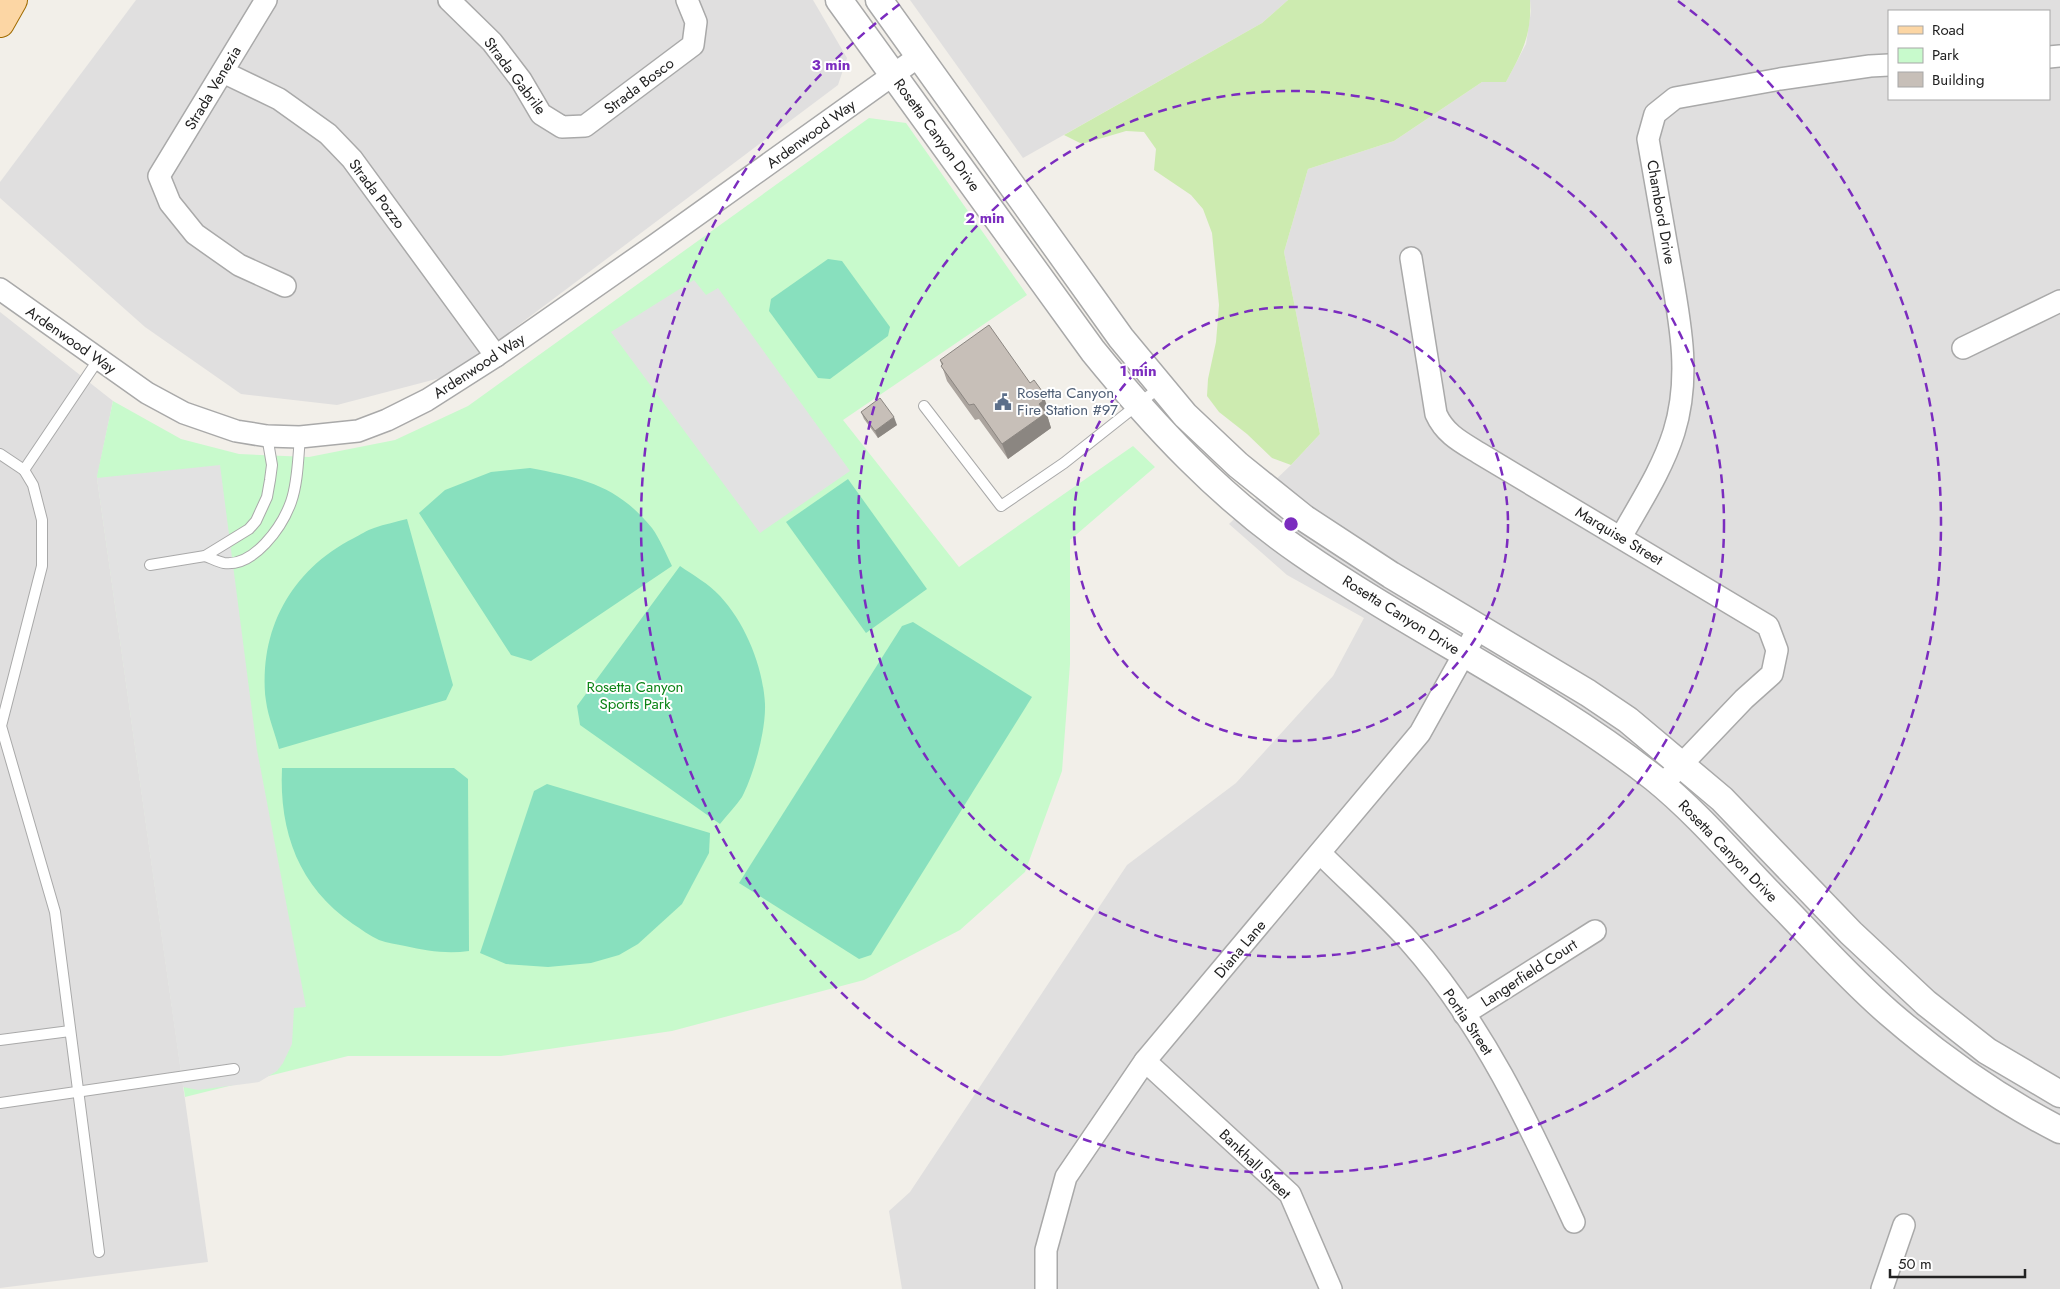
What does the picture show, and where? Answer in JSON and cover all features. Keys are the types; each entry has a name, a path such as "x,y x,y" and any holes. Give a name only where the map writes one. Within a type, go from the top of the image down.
{"main road":[{"path":"0,23 14,0"}],"street":[{"name":"Strada Venezia","path":"266,0 159,176 170,203 195,234 239,266 285,286"},
{"name":"Strada Gabrile","path":"449,0 492,42 521,80 541,114 562,127"},
{"name":"Strada Bosco","path":"562,127 585,126 693,45 696,22 687,0"},
{"name":"Rosetta Canyon Drive","path":"840,0 1093,351 1138,406 1208,478 1298,552 1577,722 1662,785 1720,840 1780,905 1887,1012 1976,1080 2036,1118 2060,1130"},
{"name":"Rosetta Canyon Drive","path":"879,0 1121,338 1186,415 1238,465 1304,518 1391,575 1588,693 1628,720 1722,799 1851,933 1926,1003 1987,1051 2060,1094"},
{"name":"Ardenwood Way","path":"0,289 98,360 147,393 184,413 236,431 267,436 300,437 358,431 388,420 427,400 496,356 918,57"},
{"name":"Chambord Drive","path":"1621,537 1664,460 1674,431 1681,399 1684,366 1682,333 1648,139 1655,114 1675,98 1780,78 1888,65"},
{"name":"Strada Pozzo","path":"222,72 279,99 328,134 346,152 496,356"},
{"name":"Marquise Street","path":"1411,258 1436,414 1441,425 1452,436 1472,449 1768,626 1778,650 1772,674 1744,699 1662,785"},
{"path":"1964,348 2060,301"},
{"name":"Diana Lane","path":"1046,1289 1046,1250 1066,1177 1145,1062 1420,733 1479,627"},
{"name":"Portia Street","path":"1320,853 1409,942 1464,1014 1499,1069 1546,1159 1574,1222"},
{"name":"Langerfield Court","path":"1464,1014 1595,931"},
{"name":"Bankhall Street","path":"1145,1062 1290,1194 1332,1289"},
{"path":"1882,1289 1904,1226"}],"lane":[{"path":"24,470 98,360"},
{"path":"924,406 1001,506 1064,463 1161,386"},
{"path":"150,565 205,556 249,529 256,522 267,497 272,465 267,436"},
{"path":"205,556 224,563 241,560 259,550 280,526 292,501 300,437"},
{"path":"0,454 24,470 33,485 42,520 42,566 1,726 55,912 99,1252"},
{"path":"0,1040 70,1031"},
{"path":"0,1103 234,1069"}],"shaded area":[{"path":"136,0 813,0 847,58 838,85 504,336 444,377 337,405 241,394 145,327 0,198 0,182"},
{"path":"910,0 1288,0 1262,23 1023,158"},
{"path":"1530,0 2060,0 2060,1289 902,1289 889,1211 910,1192 1127,865 1236,783 1333,676 1364,618 1287,575 1229,524 1291,465 1320,434 1284,252 1308,169 1394,141 1482,82 1506,82 1526,44 1531,11"},
{"path":"694,280 706,295 718,288 850,471 760,533 611,332"},
{"path":"0,312 113,401 97,478 208,1262 0,1288"},
{"path":"220,465 257,750 306,1007 294,1008 292,1044 277,1071 259,1082 198,1090 183,1087 97,478"}],"green space":[{"path":"1288,0 1530,0 1528,33 1506,82 1482,82 1394,141 1308,169 1284,252 1320,434 1291,465 1272,458 1247,434 1219,412 1207,396 1208,379 1216,342 1219,305 1212,233 1203,209 1191,195 1154,170 1156,149 1144,132 1126,131 1082,144 1064,135 1262,23"},
{"name":"Rosetta Canyon Sports Park","path":"869,118 906,123 1027,295 843,420 959,567 1133,446 1155,467 1070,540 1070,664 1062,771 1025,872 960,930 864,980 672,1031 501,1056 348,1056 185,1097 97,476 113,401 181,439 239,454 309,457 395,440 468,406"},
{"path":"828,259 842,261 890,327 888,336 830,379 818,378 769,311 771,299"},
{"path":"530,468 582,480 612,493 639,513 652,528 672,566 531,661 511,655 419,513 445,490 491,472"},
{"path":"848,479 927,589 866,633 786,522"},
{"path":"407,519 453,685 446,700 279,749 267,707 265,675 268,650 274,627 283,605 296,585 332,551 369,530"},
{"path":"680,566 716,592 738,619 757,661 764,690 764,726 755,764 742,797 720,824 580,725 577,706"},
{"path":"913,622 1032,697 871,955 859,959 739,883 902,626"},
{"path":"282,768 454,768 468,779 469,951 437,952 382,941 372,937 334,909 306,875 296,856 284,814"},
{"path":"547,784 710,833 709,853 682,904 638,944 619,955 591,963 548,967 506,964 480,953 534,791"}],"building":[{"name":"Rosetta Canyon Fire Station #97","path":"989,325 1030,383 1034,380 1042,391 1037,394 1043,401 1039,404 1046,413 1002,444 974,404 969,405 941,366 943,364 940,360"},
{"path":"880,398 894,417 875,431 861,412"}],"place":[{"name":"Rosetta Canyon Fire Station #97","path":"1003,402"}]}
